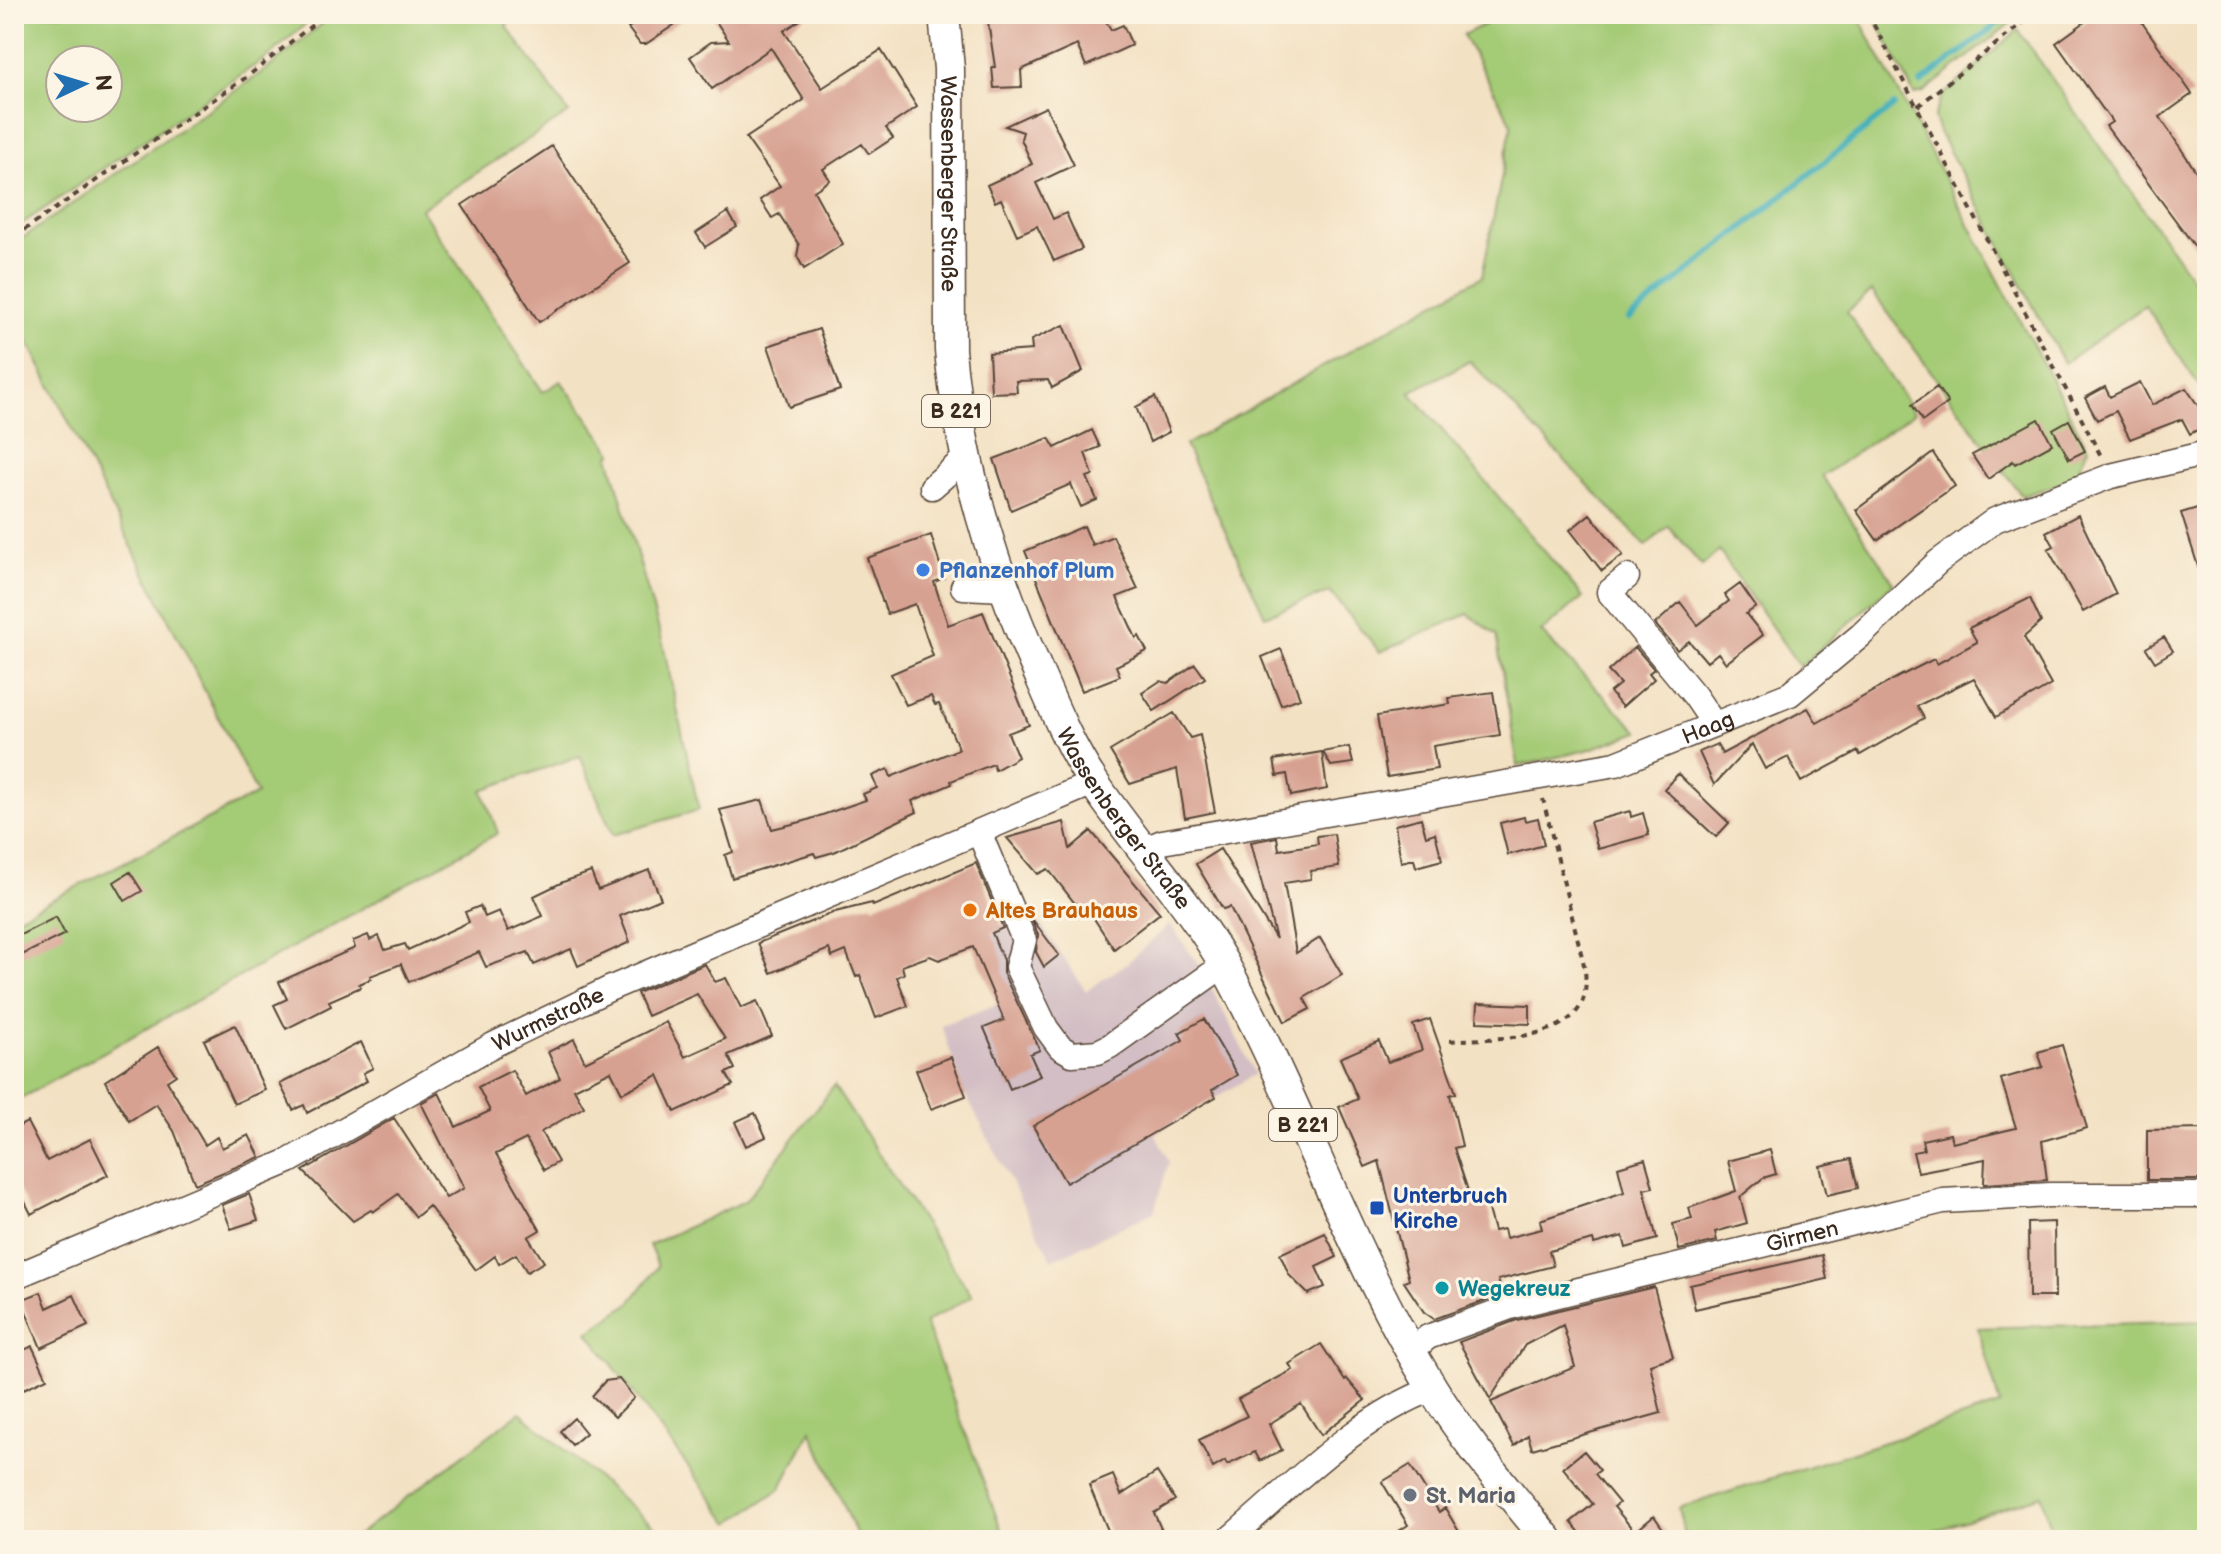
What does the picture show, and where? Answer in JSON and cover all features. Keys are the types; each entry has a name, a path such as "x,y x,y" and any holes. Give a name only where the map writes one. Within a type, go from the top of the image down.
{"main road":[{"name":"Wassenberger Straße","path":"944,14 949,85 950,350 964,459 1004,589 1052,705 1093,783 1185,904 1224,965 1300,1145 1411,1351 1454,1422 1548,1540"}],"street":[{"name":"Haag","path":"1143,850 1162,842 1616,764 1790,694 1860,636 1938,562 1995,520 2111,476 2207,453"},
{"path":"932,487 964,459"},
{"path":"1627,577 1609,592 1695,696 1714,724"},
{"path":"963,587 1004,589"},
{"name":"Wurmstraße","path":"14,1277 289,1161 493,1045 609,989 1093,783"},
{"path":"979,832 1024,940 1017,967 1046,1028 1060,1047 1072,1054 1098,1052 1110,1046 1224,965"},
{"name":"Girmen","path":"1411,1351 1428,1337 1513,1306 1943,1201 2050,1195 2207,1195"},
{"path":"1228,1540 1325,1457 1406,1398 1433,1389"}],"path":[{"path":"14,237 248,76 326,14"},
{"path":"1868,14 2111,476"},
{"path":"1918,106 2034,14"},
{"path":"1450,1041 1537,1032 1560,1025 1578,1011 1586,993 1585,969 1537,778"}],"shaded area":[{"path":"1032,911 1086,991 1127,963 1170,924 1204,973 1255,1074 1155,1134 1169,1161 1154,1212 1052,1260 966,1096 941,1025 998,1004 974,942 996,932 995,928"}],"green space":[{"path":"14,14 317,14 270,55 14,229"},
{"path":"334,14 519,14 506,25 569,113 421,209 543,392 561,381 613,453 609,456 663,644 699,810 613,835 580,756 482,790 498,833 14,1102 14,919 257,794 14,314 14,244 271,66"},
{"path":"1505,14 1857,14 2088,448 2074,479 2022,496 1872,291 1847,312 1914,413 1822,476 1894,583 1800,667 1719,551 1702,566 1668,526 1646,546 1470,361 1410,392 1583,597 1541,632 1639,732 1587,750 1518,766 1496,635 1468,614 1380,652 1330,592 1265,616 1185,445 1482,276 1512,124 1463,35"},
{"path":"1873,14 2022,14 1924,92 1914,94"},
{"path":"2018,30 2207,300 2207,397 2145,306 2064,363 1939,132 1934,118 1942,96"},
{"path":"834,1086 972,1296 925,1323 1005,1540 859,1540 811,1430 780,1489 730,1523 588,1332 630,1303 658,1266 649,1245 745,1201"},
{"path":"2207,1321 2207,1540 2054,1540 2042,1495 1907,1540 1686,1540 1679,1508 2000,1405 1978,1328"},
{"path":"520,1412 670,1540 657,1540 643,1533 637,1540 351,1540"}],"building":[{"path":"649,14 690,14 646,44 640,44 628,28"},
{"path":"711,14 809,14 784,31 822,88 881,50 917,107 886,128 893,138 869,154 862,144 823,169 830,180 814,191 843,244 804,269 797,256 799,245 779,214 772,218 760,200 780,186 746,138 804,100 771,48 712,89 690,57 711,42 729,41"},
{"path":"1102,14 1111,30 1123,25 1132,45 1086,66 1077,45 1021,70 1022,87 994,88 992,67 995,67 987,15"},
{"path":"2096,14 2136,14 2192,94 2160,117 2207,188 2207,263 2106,126 2112,122 2056,43"},
{"path":"1046,107 1074,165 1036,183 1053,219 1066,213 1082,249 1054,261 1037,226 1017,235 1001,199 995,202 987,185 1032,164 1021,139 1023,132 1005,126"},
{"path":"552,146 630,263 539,322 462,205"},
{"path":"728,212 737,227 705,247 696,233"},
{"path":"1064,325 1083,371 1052,388 1048,380 1016,381 1017,392 991,393 989,353 1032,350 1031,340"},
{"path":"819,329 840,390 789,407 768,346"},
{"path":"2140,382 2152,405 2186,388 2199,407 2207,403 2207,425 2190,434 2182,419 2130,439 2116,411 2097,420 2085,398 2105,387 2110,397"},
{"path":"1937,387 1948,403 1923,421 1912,405"},
{"path":"1155,397 1169,432 1150,442 1136,407"},
{"path":"2039,419 2052,444 2015,464 2013,461 1988,479 1972,455"},
{"path":"2069,420 2085,451 2069,459 2053,429"},
{"path":"1092,430 1100,447 1085,453 1093,475 1087,477 1097,500 1081,507 1071,484 1011,510 994,459 1049,438 1055,448"},
{"path":"1933,453 1955,486 1877,540 1856,510"},
{"path":"2207,505 2207,582 2203,582 2181,513"},
{"path":"1590,514 1623,555 1602,571 1570,530"},
{"path":"2078,515 2116,594 2083,612 2048,549 2054,546 2046,532"},
{"path":"1084,526 1092,545 1113,536 1138,589 1117,597 1136,638 1139,636 1147,651 1116,666 1120,676 1082,691 1025,551"},
{"path":"931,535 944,578 934,582 948,625 983,612 1029,725 1008,733 1018,757 995,770 993,764 951,781 952,784 912,801 917,812 834,852 816,857 814,853 732,878 725,855 733,852 720,810 762,800 772,829 805,821 866,800 863,794 877,788 872,776 888,769 891,777 959,749 939,704 935,705 931,696 906,705 891,674 933,656 915,604 887,614 867,558"},
{"path":"1740,584 1756,607 1746,614 1763,635 1726,663 1718,653 1707,662 1689,641 1677,650 1655,624 1680,602 1698,625 1729,601 1725,595"},
{"path":"2030,598 2041,622 2024,637 2051,685 1996,717 1974,678 1917,706 1924,718 1860,755 1858,751 1801,782 1788,757 1765,769 1752,744 1714,785 1699,752 1717,744 1722,754 1808,708 1817,723 1900,676 1934,659 1937,664 1977,642 1969,628"},
{"path":"2164,637 2173,651 2155,662 2146,648"},
{"path":"1635,647 1654,669 1649,673 1654,679 1622,707 1610,692 1620,684 1608,671"},
{"path":"1281,649 1300,698 1281,705 1262,657"},
{"path":"1195,664 1205,678 1154,711 1142,693 1160,681 1168,683"},
{"path":"1493,692 1500,735 1433,746 1437,769 1387,777 1377,716 1450,704 1449,698"},
{"path":"1174,713 1190,738 1200,735 1215,812 1185,818 1177,769 1130,784 1110,751"},
{"path":"1349,747 1353,763 1331,766 1323,752"},
{"path":"1322,752 1327,789 1291,796 1287,774 1277,776 1274,760"},
{"path":"1678,774 1729,823 1716,837 1664,789"},
{"path":"1630,811 1631,817 1643,813 1649,835 1598,849 1590,822"},
{"path":"1524,817 1525,821 1538,818 1544,845 1508,855 1500,823"},
{"path":"1421,818 1426,836 1435,833 1442,860 1416,867 1414,859 1401,862 1395,825"},
{"path":"1064,822 1070,849 1091,831 1160,913 1114,949 1089,911 1084,915 1048,869 1038,874 1007,838"},
{"path":"1334,834 1339,867 1310,871 1311,879 1284,883 1296,953 1320,938 1342,975 1304,998 1310,1009 1285,1022 1230,907 1223,909 1196,864 1220,849 1276,939 1251,842 1277,837 1279,850 1318,844 1317,836"},
{"path":"976,863 1003,928 992,933 1003,960 1003,973 1040,1050 1030,1054 1040,1076 1010,1089 984,1028 1004,1020 973,947 939,960 930,956 902,966 904,974 897,977 908,1006 876,1018 860,975 856,977 846,951 832,957 829,949 771,973 758,943 835,912 872,903 873,906"},
{"path":"649,870 661,899 620,916 630,942 578,966 571,949 534,965 528,952 486,967 479,952 409,982 401,964 370,976 371,979 359,984 361,987 329,1001 331,1006 286,1029 274,1005 287,999 279,982 355,948 353,941 368,935 370,940 379,936 385,950 405,944 408,950 469,922 465,912 480,906 485,917 499,911 508,931 543,916 534,896 563,882 591,872 598,890"},
{"path":"130,872 142,891 125,901 114,882"},
{"path":"1030,916 1059,955 1044,967 1036,952 1038,935"},
{"path":"56,917 65,934 14,959 14,938"},
{"path":"705,964 715,982 726,978 741,1008 757,1001 772,1036 728,1055 735,1069 726,1073 733,1085 675,1112 658,1075 622,1093 611,1071 574,1089 584,1107 541,1132 558,1162 544,1170 526,1139 496,1154 540,1230 528,1237 544,1262 527,1272 516,1254 499,1264 495,1256 476,1270 429,1206 416,1217 398,1194 373,1212 371,1210 353,1221 303,1171 394,1118 446,1198 464,1188 421,1103 439,1093 456,1127 490,1111 478,1087 512,1070 526,1096 560,1078 548,1052 574,1039 585,1062 666,1022 685,1057 725,1039 697,994 647,1016 637,993"},
{"path":"1478,1003 1530,1005 1530,1024 1477,1022"},
{"path":"1204,1019 1237,1075 1212,1090 1216,1097 1066,1183 1033,1126 1183,1040 1179,1033"},
{"path":"1430,1019 1456,1093 1450,1095 1462,1146 1454,1148 1472,1203 1485,1199 1494,1231 1504,1229 1506,1238 1542,1229 1540,1220 1624,1192 1618,1167 1645,1159 1653,1187 1644,1189 1657,1239 1626,1248 1623,1236 1549,1251 1553,1266 1498,1280 1503,1294 1434,1319 1424,1312 1404,1282 1409,1280 1379,1161 1365,1167 1339,1107 1358,1099 1340,1058 1379,1041 1388,1062 1422,1050 1413,1025"},
{"path":"235,1025 265,1090 234,1104 204,1040"},
{"path":"361,1042 373,1068 363,1073 367,1081 307,1113 304,1105 293,1110 280,1084"},
{"path":"2062,1045 2087,1128 2042,1141 2047,1180 1984,1184 1985,1159 1918,1172 1913,1152 1924,1150 1922,1140 1950,1134 1952,1143 2016,1128 2001,1079 2043,1067 2038,1052"},
{"path":"158,1047 176,1075 167,1081 205,1145 217,1137 222,1148 249,1135 260,1157 195,1184 174,1131 156,1104 129,1121 105,1081"},
{"path":"951,1057 966,1096 931,1109 916,1070"},
{"path":"755,1113 766,1137 746,1146 735,1122"},
{"path":"27,1122 47,1161 90,1139 108,1175 31,1214 14,1180 14,1129"},
{"path":"2207,1129 2204,1180 2147,1180 2147,1130"},
{"path":"1770,1150 1776,1174 1763,1178 1740,1197 1747,1223 1715,1232 1717,1241 1679,1250 1673,1224 1692,1219 1689,1208 1736,1191 1728,1161"},
{"path":"1851,1159 1858,1188 1827,1195 1820,1166"},
{"path":"249,1194 258,1220 231,1229 222,1205"},
{"path":"2054,1222 2055,1297 2029,1297 2028,1223"},
{"path":"1325,1233 1337,1257 1316,1267 1325,1287 1308,1294 1289,1275 1280,1254"},
{"path":"1822,1255 1827,1279 1695,1309 1690,1285"},
{"path":"1654,1287 1673,1357 1650,1364 1661,1413 1532,1449 1528,1435 1514,1446 1491,1402 1575,1367 1563,1325 1525,1345 1490,1399 1459,1342 1517,1320"},
{"path":"41,1292 47,1308 74,1295 88,1326 41,1348 21,1300"},
{"path":"1321,1344 1345,1381 1347,1379 1365,1400 1321,1435 1301,1404 1269,1424 1282,1450 1260,1461 1255,1452 1213,1468 1199,1440 1247,1416 1238,1399 1293,1370 1289,1364"},
{"path":"32,1346 47,1378 24,1389 19,1378 14,1380 14,1355"},
{"path":"619,1379 634,1398 615,1417 592,1396 605,1381"},
{"path":"574,1418 586,1433 572,1445 560,1431"},
{"path":"1584,1451 1600,1470 1595,1474 1619,1503 1614,1507 1635,1532 1654,1516 1671,1540 1586,1540 1571,1522 1593,1504 1563,1468"},
{"name":"St. Maria","path":"1410,1465 1439,1512 1445,1508 1464,1540 1385,1540 1408,1525 1382,1482"},
{"path":"1157,1472 1175,1500 1154,1513 1166,1540 1112,1540 1089,1485 1113,1475 1121,1495"}],"waterway":[{"path":"1921,83 2010,14"},
{"path":"1629,319 1894,106"}],"place":[{"name":"Pflanzenhof Plum","path":"923,570"},
{"name":"Altes Brauhaus","path":"970,910"},
{"name":"Unterbruch Kirche","path":"1377,1208"},
{"name":"Wegekreuz","path":"1442,1288"},
{"name":"St. Maria","path":"1410,1495"}]}
